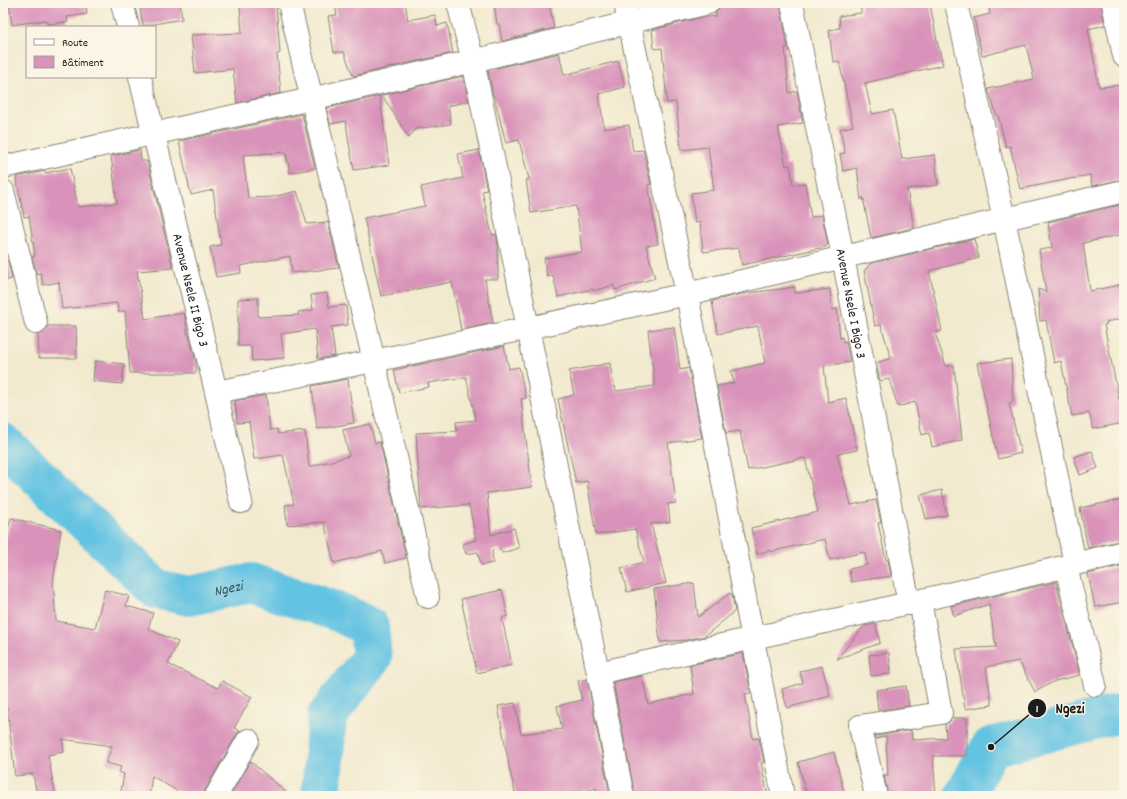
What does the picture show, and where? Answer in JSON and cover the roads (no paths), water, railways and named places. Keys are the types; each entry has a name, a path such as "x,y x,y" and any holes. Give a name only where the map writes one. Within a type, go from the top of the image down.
{"street":[{"path":"122,3 128,26"},
{"path":"289,3 428,597"},
{"path":"458,3 473,61 623,796"},
{"path":"3,167 473,61 627,13 708,3"},
{"name":"Avenue Nsele I Bigo 3","path":"792,3 914,602 941,713 860,726 876,796"},
{"path":"956,3 1004,220 1095,685"},
{"path":"1113,3 1124,56"},
{"path":"627,13 687,294 783,796"},
{"name":"Avenue Nsele II Bigo 3","path":"140,78 241,502"},
{"path":"3,190 36,324"},
{"path":"216,392 374,361 687,294 1124,191"},
{"path":"598,673 1071,566 1124,552"},
{"path":"216,796 248,740"}],"waterway":[{"name":"Ngezi","path":"3,443 156,589 189,596 251,583 341,613 369,627 372,657 327,716 321,796"},
{"name":"Ngezi","path":"964,796 991,747 1124,712"}],"place":[{"name":"Ngezi","path":"991,747"}]}
